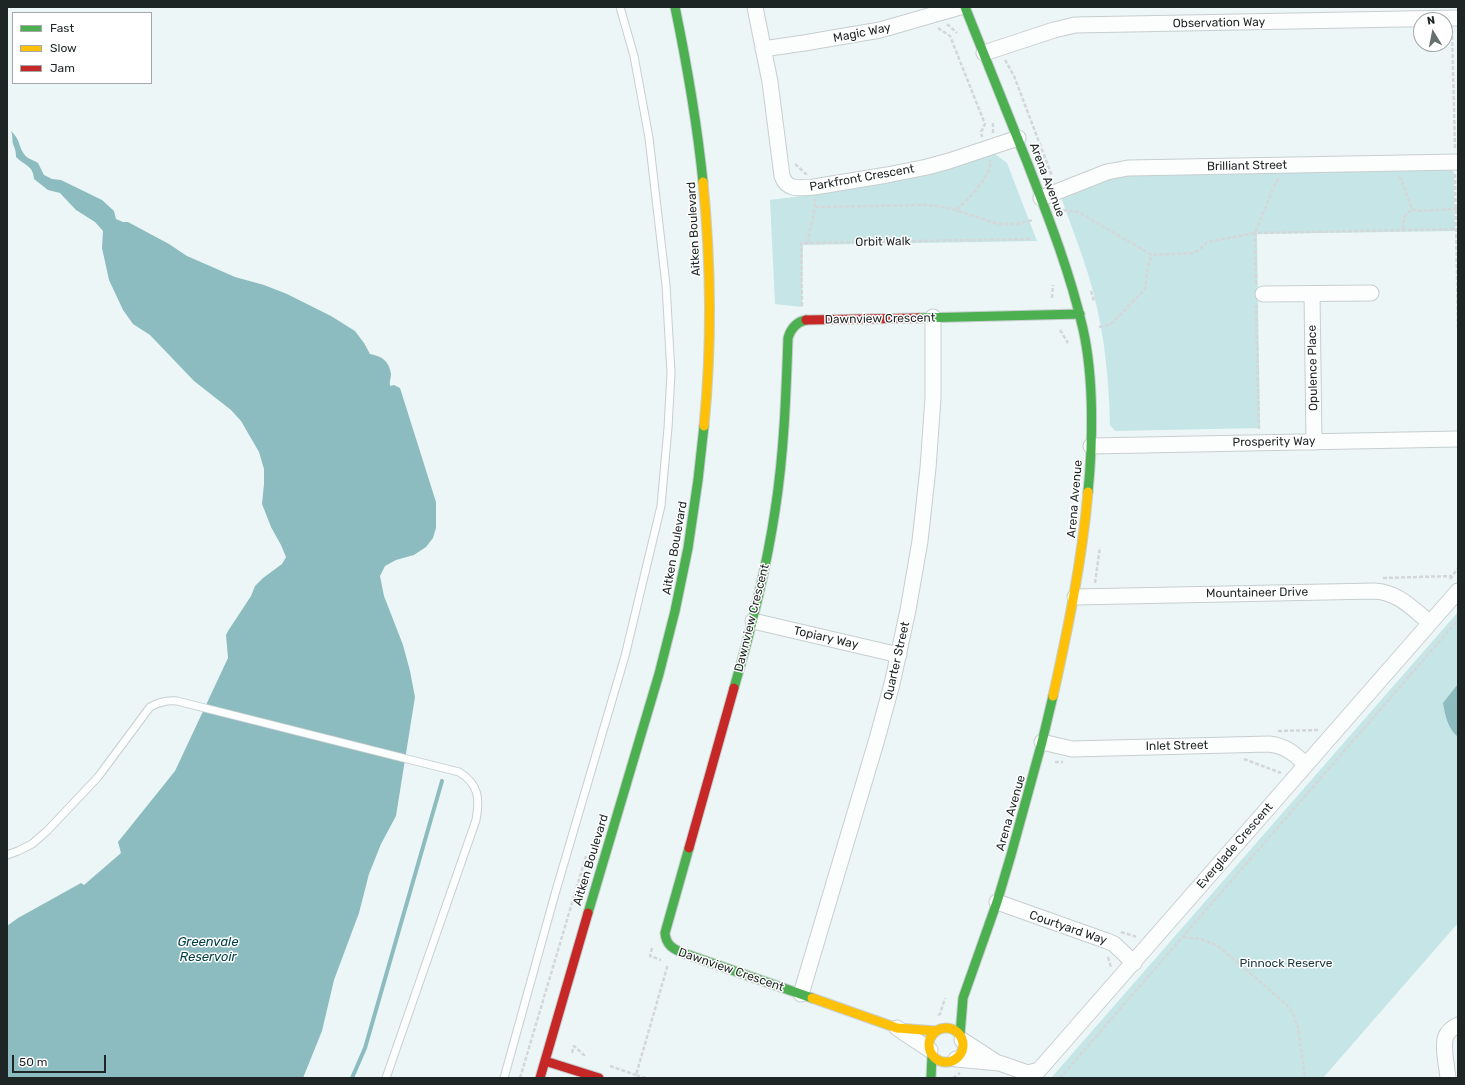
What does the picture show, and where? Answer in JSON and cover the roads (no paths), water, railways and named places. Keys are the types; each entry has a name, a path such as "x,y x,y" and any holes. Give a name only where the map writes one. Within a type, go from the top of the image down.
{"street":[{"name":"Aitken Boulevard","path":"542,1077 545,1061 652,697 677,604 688,550 701,464 708,374 710,322 707,222 703,175 694,109 675,7"},
{"name":"Parkfront Crescent","path":"755,7 773,101 783,179 795,188 814,187 908,171 949,161 986,142 1018,138"},
{"name":"Magic Way","path":"763,49 880,30 960,7"},
{"name":"Arena Avenue","path":"961,1038 963,998 997,902 1011,856 1042,742 1068,630 1075,597 1085,526 1091,446 1090,381 1080,314 1061,250 965,7"},
{"name":"Observation Way","path":"984,53 1003,54 1054,30 1075,25 1455,18"},
{"name":"Brilliant Street","path":"1041,198 1107,172 1128,168 1457,162"},
{"path":"1263,294 1371,293"},
{"name":"Opulence Place","path":"1312,294 1314,442"},
{"name":"Dawnview Crescent","path":"938,1030 897,1028 675,950 668,945 665,936 754,621 768,554 783,437 788,338 790,330 798,323 806,320 1054,316 1080,314"},
{"name":"Quarter Street","path":"801,994 877,739 899,655 914,578 927,476 933,398 933,317"},
{"name":"Prosperity Way","path":"1091,446 1458,439"},
{"name":"Everglade Crescent","path":"954,1060 999,1064 1028,1073 1039,1070 1129,957 1306,765 1430,623 1452,587"},
{"name":"Mountaineer Drive","path":"1075,597 1375,591 1385,592 1399,598 1430,623"},
{"name":"Topiary Way","path":"754,621 899,655"},
{"name":"Inlet Street","path":"1042,742 1072,749 1270,744 1284,747 1306,765"},
{"name":"Courtyard Way","path":"997,902 1107,941 1114,944 1129,957"},
{"name":"Arena Avenue","path":"953,1011 963,998"},
{"path":"931,1078 930,1040 947,1019"},
{"path":"1448,1078 1445,1049 1446,1036 1454,1027 1458,1025"},
{"name":"Dawnview Crescent","path":"897,1028 931,1053"},
{"path":"938,1030 951,1029 961,1038 962,1050 943,1074"},
{"name":"Everglade Crescent","path":"961,1038 999,1064"},
{"path":"931,1053 941,1061 954,1060"},
{"path":"545,1061 600,1078"}],"lane":[{"path":"504,1078 555,894 626,656 661,506 671,373 666,285 649,138 634,56 620,7"},
{"path":"7,855 32,844 47,831 98,777 150,707 168,700 459,772 473,785 478,797 476,820 386,1078"}],"water":[{"name":"Greenvale Reservoir","path":"11,131 18,140 25,156 38,163 44,175 52,179 61,180 102,200 114,211 116,219 123,222 128,222 169,244 187,256 235,277 264,285 287,294 331,316 355,331 370,354 378,356 387,362 391,374 390,386 394,385 400,388 436,502 436,528 433,538 426,547 414,555 396,560 385,566 380,576 384,596 403,645 415,697 396,816 381,844 369,874 359,913 334,980 322,1031 303,1078 7,1078 7,926 18,918 81,883 84,885 121,853 118,842 175,771 228,658 226,635 228,631 251,596 255,586 282,564 286,557 271,527 262,504 264,469 259,452 241,421 231,410 194,381 150,335 133,324 123,310 109,280 102,248 103,231 95,222 76,210 60,193 48,190 34,179 30,168 16,157"},
{"path":"1458,684 1458,737 1449,726 1443,703"}],"waterway":[{"path":"352,1078 365,1048 442,781"}],"park label":[{"name":"Pinnock Reserve","path":"1286,964"}]}
